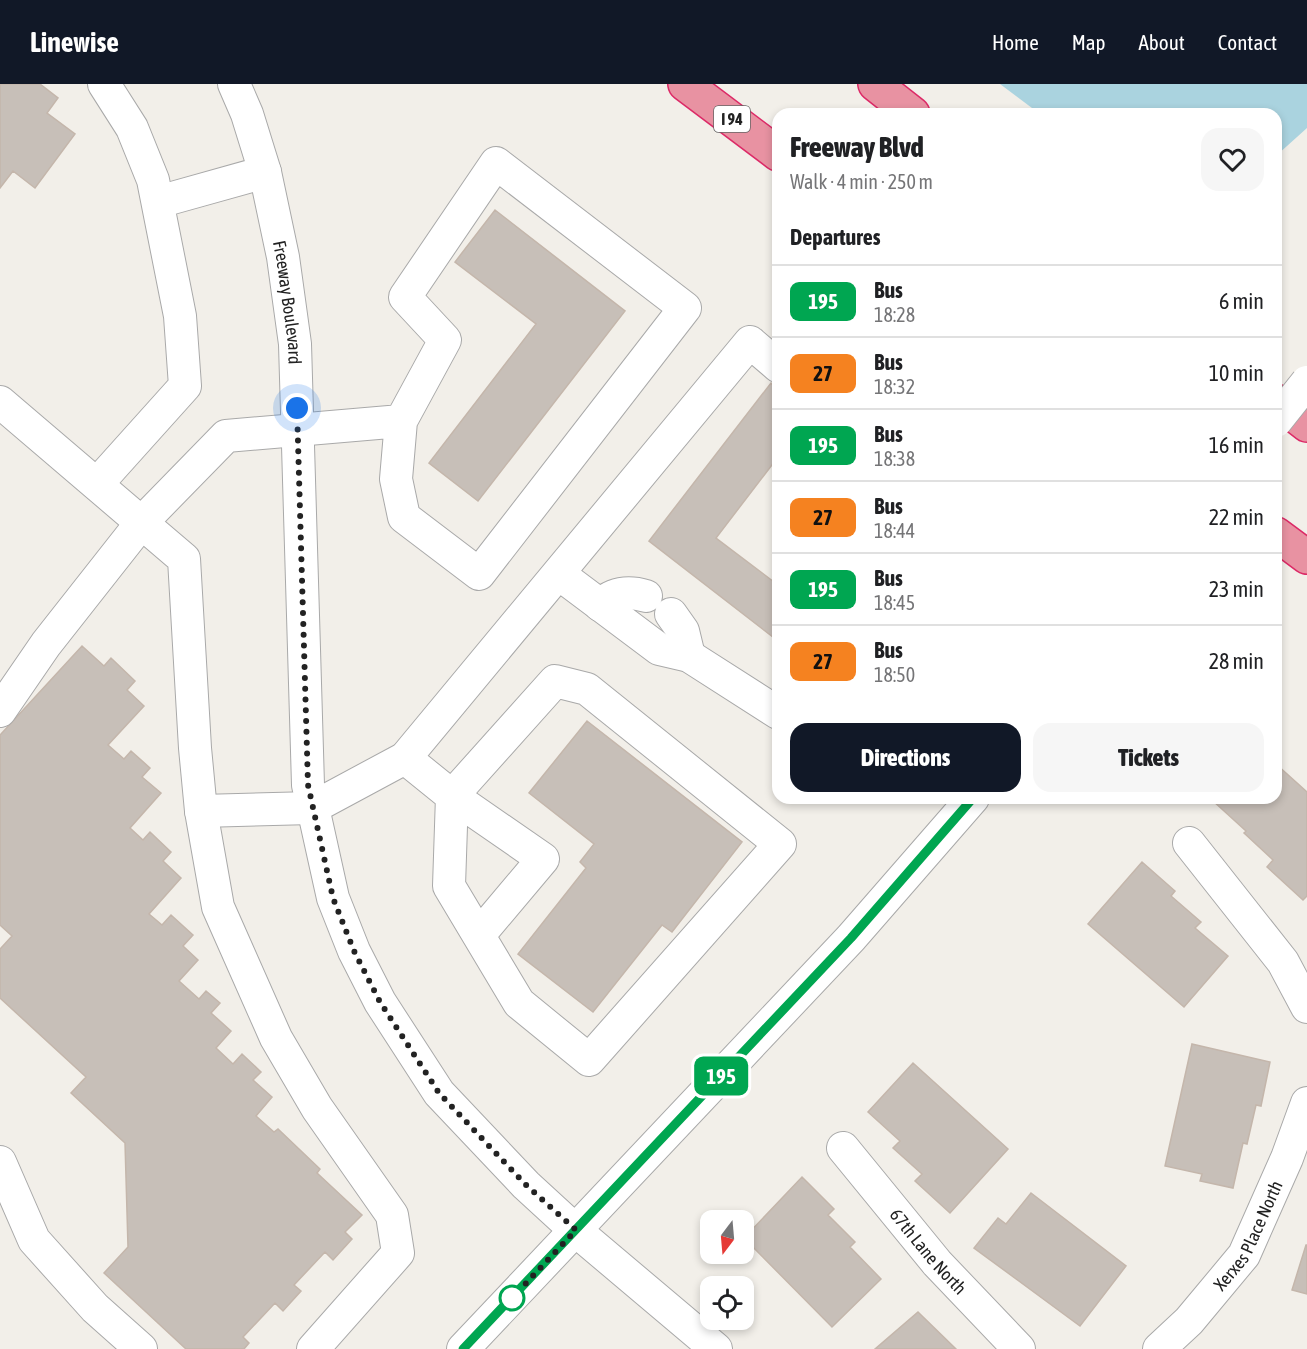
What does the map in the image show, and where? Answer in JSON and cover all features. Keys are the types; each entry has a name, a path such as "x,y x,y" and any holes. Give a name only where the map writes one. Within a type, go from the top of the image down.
{"highway":[{"name":"I 94","path":"685,84 772,149"},
{"path":"875,84 905,108"},
{"path":"1282,406 1307,425"},
{"path":"1282,538 1307,557"}],"street":[{"path":"97,484 185,386 180,316 153,180 132,128 104,84"},
{"name":"Freeway Boulevard","path":"234,84 247,114 265,172 283,257 295,344 308,785 333,898 354,951 380,1002 439,1093 518,1177 576,1230 716,1349"},
{"path":"496,163 685,308 479,574 404,517 396,479 401,421 445,340 405,297 496,163"},
{"path":"158,202 265,172"},
{"path":"201,811 312,808 405,758 750,342 772,361"},
{"path":"1282,413 1307,382"},
{"path":"0,402 184,559 201,811 218,907 276,1038 317,1108 392,1215 398,1253 313,1349"},
{"path":"0,711 46,644 142,522 226,436 401,421"},
{"path":"559,574 659,649 689,656 772,709"},
{"path":"600,605 608,597 629,592 659,604 683,631 689,656"},
{"path":"555,681 587,689 780,844 589,1060 519,1003 449,886 452,796 555,681"},
{"path":"405,758 452,796 543,859 478,935"},
{"path":"463,1349 851,938 968,804"},
{"path":"1189,843 1283,962 1307,1007"},
{"name":"Xerxes Place North","path":"1159,1349 1189,1322 1244,1255 1287,1158 1307,1103"},
{"name":"67th Lane North","path":"843,1148 937,1263 1019,1349"},
{"path":"0,1162 34,1240 95,1308 141,1349"}],"water":[{"path":"1000,84 1307,84 1307,128 1282,150 1282,108 1032,108"}],"building":[{"path":"0,84 40,84 58,98 47,113 75,134 35,188 13,171 0,188"},
{"path":"495,210 625,311 478,501 429,463 536,324 455,262"},
{"path":"771,383 772,465 716,538 772,580 772,636 649,541"},
{"path":"82,646 104,666 111,658 135,681 127,690 144,706 108,745 124,759 131,751 150,768 142,777 161,793 130,828 143,840 150,832 171,852 163,861 181,878 149,914 162,925 171,915 193,935 183,946 198,960 179,981 199,999 206,991 220,1003 211,1013 231,1031 216,1048 233,1064 242,1054 261,1072 253,1080 272,1097 256,1116 274,1132 278,1129 320,1169 317,1173 362,1215 345,1232 352,1239 333,1260 325,1252 294,1285 301,1291 283,1311 275,1303 243,1337 249,1343 244,1349 186,1349 104,1273 128,1247 125,1143 71,1093 86,1077 0,998 0,949 12,936 0,925 0,735"},
{"path":"587,721 742,842 672,932 662,925 593,1012 518,954 586,868 580,862 594,844 529,793"},
{"path":"1282,769 1307,792 1307,896 1303,900 1267,867 1273,860 1244,833 1246,831 1216,804 1282,804"},
{"path":"1142,862 1175,891 1171,896 1201,922 1195,928 1228,956 1184,1007 1088,924"},
{"path":"1192,1044 1270,1062 1261,1106 1256,1105 1247,1144 1243,1143 1233,1188 1200,1181 1202,1174 1165,1166"},
{"path":"913,1063 1008,1149 950,1213 915,1181 922,1174 893,1148 900,1141 868,1112"},
{"path":"802,1177 834,1209 828,1215 855,1242 850,1247 881,1279 832,1327 754,1248 754,1227"},
{"path":"1031,1193 1126,1266 1080,1326 974,1248 998,1218 1006,1224"},
{"path":"1307,1245 1307,1294 1292,1290"},
{"path":"918,1312 956,1349 875,1349"}],"bus line":[{"name":"195","path":"463,1349 851,938 968,804"}],"route":[{"path":"297,408 308,785 328,879 354,951 380,1002 439,1093 526,1185 576,1230 512,1298"}]}
